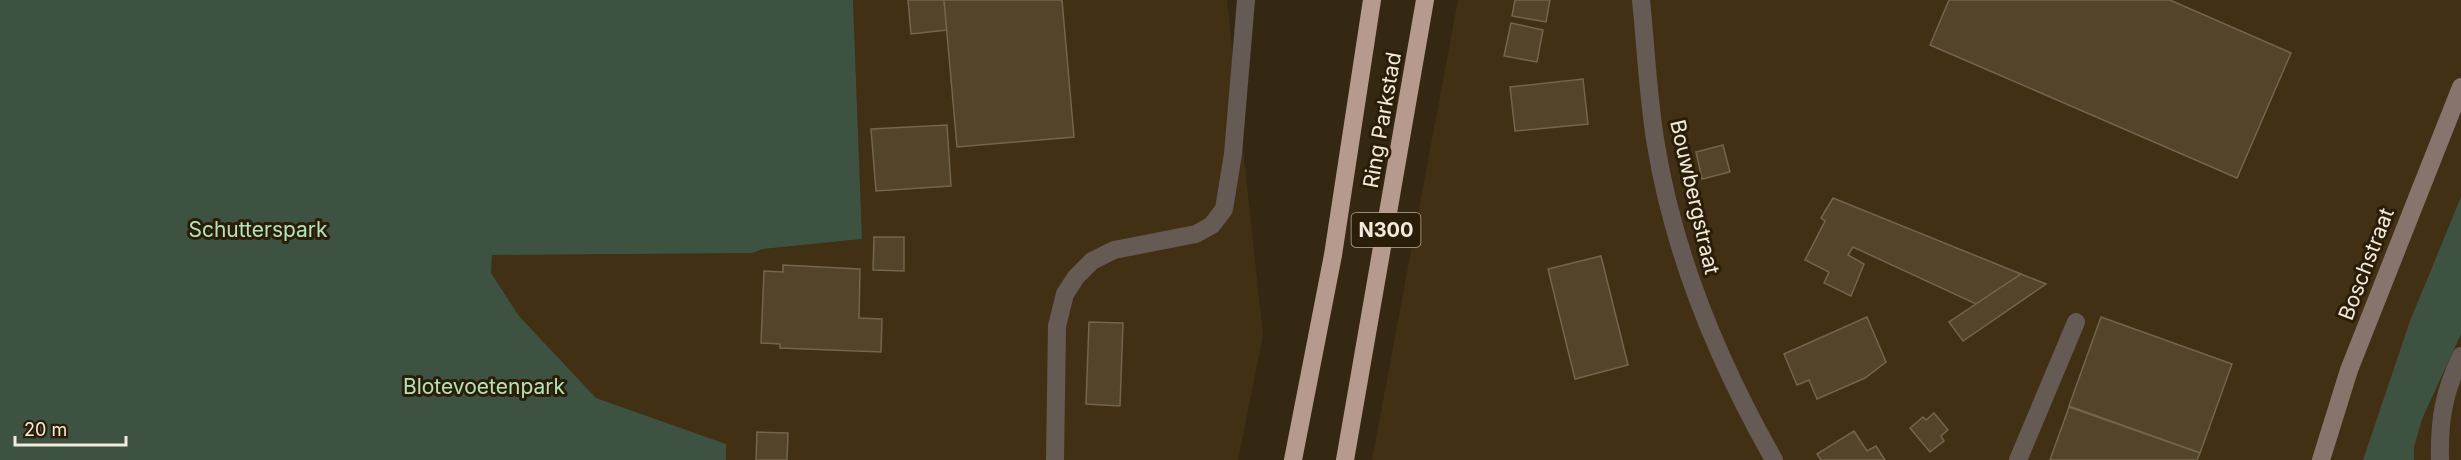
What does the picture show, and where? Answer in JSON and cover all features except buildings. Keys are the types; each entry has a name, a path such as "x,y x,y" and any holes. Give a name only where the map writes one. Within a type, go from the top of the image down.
{"highway":[{"name":"Ring Parkstad","path":"1293,460 1333,255 1372,0"},
{"name":"Ring Parkstad","path":"1345,460 1425,0"}],"street":[{"path":"1055,460 1057,326 1065,294 1070,286 1092,261 1114,250 1196,234 1212,225 1224,209 1233,154 1246,0"},
{"name":"Bouwbergstraat","path":"1641,0 1656,146 1687,273 1753,423 1774,460"},
{"name":"Boschstraat","path":"2321,460 2349,370 2461,87"},
{"path":"2018,460 2076,322"},
{"path":"2440,460 2440,434 2447,386 2461,356"}],"shaded area":[{"path":"853,0 1227,0 1263,335 1238,460 726,460 725,444 596,398 519,316 491,273 492,255 752,253 763,249 862,239"},
{"path":"1458,0 2461,0 2461,460 1372,460"}],"green space":[{"name":"Schutterspark","path":"0,0 853,0 862,239 763,249 752,253 492,255 491,273 519,316 596,398 726,444 726,460 0,460"},
{"path":"2461,197 2461,334 2422,419 2414,447 2414,460 2363,460 2410,321"}],"park label":[{"name":"Blotevoetenpark","path":"484,386"}]}
